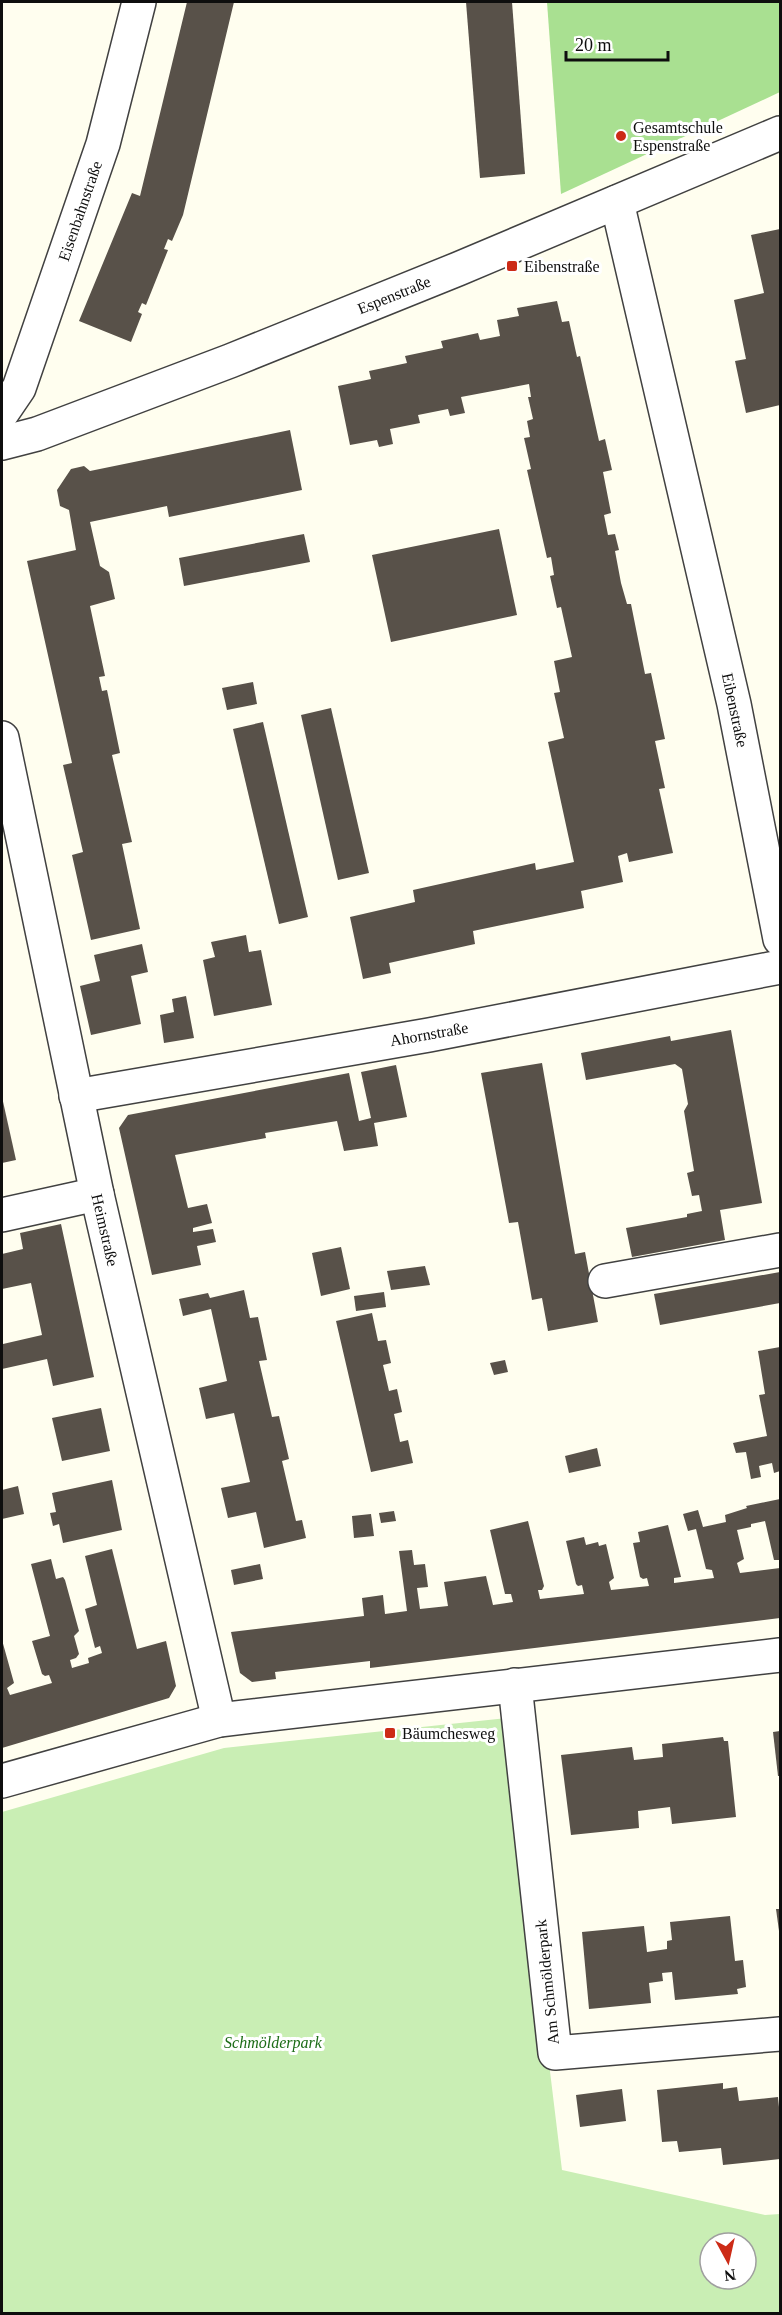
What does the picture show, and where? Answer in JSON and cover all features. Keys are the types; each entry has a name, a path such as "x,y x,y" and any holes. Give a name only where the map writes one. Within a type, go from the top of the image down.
{"street":[{"name":"Eisenbahnstraße","path":"2,412 20,387 103,144 139,2"},
{"name":"Espenstraße","path":"2,443 37,434 230,361 780,133"},
{"name":"Eibenstraße","path":"617,202 734,704 780,939"},
{"name":"Heimstraße","path":"2,738 75,1096 219,1720"},
{"name":"Ahornstraße","path":"75,1096 429,1035 780,967"},
{"path":"2,1215 97,1194"},
{"path":"605,1281 780,1250"},
{"path":"2,1781 219,1720 780,1655"},
{"name":"Am Schmölderpark","path":"515,1685 555,2053 780,2034"}],"green space":[{"name":"Gesamtschule Espenstraße","path":"547,2 780,2 780,92 561,194"},
{"name":"Schmölderpark","path":"507,1718 562,2170 765,2215 780,2214 780,2313 2,2314 2,1812 224,1748"}],"building":[{"path":"187,2 234,2 183,215 172,241 168,239 164,249 168,250 146,305 142,303 138,312 142,314 131,342 79,321 132,193 140,196"},
{"path":"466,2 512,2 525,174 480,178"},
{"path":"780,229 780,405 746,413 735,361 746,359 734,300 764,293 751,235"},
{"path":"557,301 562,322 569,321 577,357 580,356 599,441 605,439 612,470 603,472 611,513 604,515 608,535 615,534 619,550 615,551 621,583 627,604 631,604 645,674 651,673 665,739 655,741 665,788 659,789 673,853 629,862 627,853 618,856 623,882 581,891 584,908 473,931 475,944 389,963 391,973 363,979 350,917 415,902 413,890 535,863 536,870 574,862 548,742 564,738 554,693 560,692 554,661 572,657 561,607 557,608 550,576 554,575 551,557 547,558 527,470 531,469 524,438 530,437 527,421 533,419 528,397 531,397 529,384 461,397 465,413 450,416 448,409 418,415 420,423 390,429 393,444 379,447 377,440 350,445 338,386 371,379 369,371 407,363 405,356 443,348 441,341 478,333 480,340 500,336 497,320 519,316 517,308"},
{"path":"290,430 302,490 169,517 167,506 90,522 100,566 109,572 115,599 90,606 105,676 99,677 102,691 107,690 120,753 112,755 132,842 122,844 140,929 91,940 72,855 83,852 63,765 72,763 27,561 76,550 69,510 60,506 57,490 71,469 84,466 90,471"},
{"path":"499,529 517,615 391,642 372,555"},
{"path":"304,534 310,562 184,586 179,558"},
{"path":"253,682 257,704 227,710 222,688"},
{"path":"331,708 369,873 338,880 301,715"},
{"path":"263,722 308,917 279,924 233,729"},
{"path":"246,935 249,952 261,950 272,1005 214,1016 203,960 215,957 211,942"},
{"path":"142,944 148,972 131,976 141,1024 91,1035 80,986 100,981 94,955"},
{"path":"186,996 194,1038 164,1043 160,1015 174,1012 172,999"},
{"path":"731,1030 762,1203 720,1210 725,1240 632,1257 626,1228 687,1217 687,1214 702,1211 699,1195 692,1196 687,1173 694,1171 684,1111 688,1104 682,1069 675,1064 586,1080 581,1053 670,1036 671,1041"},
{"path":"542,1063 575,1254 585,1252 598,1322 548,1331 542,1298 532,1300 518,1222 509,1223 481,1073"},
{"path":"396,1065 407,1117 374,1123 378,1146 344,1151 337,1121 265,1133 266,1138 175,1155 188,1208 207,1204 212,1223 193,1228 193,1232 213,1229 216,1242 197,1246 201,1265 152,1275 119,1128 128,1115 349,1073 359,1121 371,1118 361,1072"},
{"path":"2,1097 16,1160 2,1163"},
{"path":"61,1224 94,1377 53,1386 47,1359 2,1369 3,1344 42,1335 31,1283 2,1289 2,1254 23,1249 20,1233"},
{"path":"341,1247 350,1289 321,1296 312,1253"},
{"path":"425,1266 430,1285 391,1290 387,1271"},
{"path":"780,1272 780,1303 660,1325 654,1294"},
{"path":"244,1290 250,1318 258,1317 267,1360 259,1361 272,1417 279,1416 289,1459 282,1461 296,1521 302,1520 306,1538 264,1548 256,1512 228,1518 221,1488 250,1482 234,1413 206,1419 199,1388 227,1381 211,1309 183,1316 179,1299 208,1293 210,1298"},
{"path":"384,1292 386,1307 356,1311 354,1296"},
{"path":"372,1313 378,1341 386,1340 391,1363 383,1365 389,1391 397,1389 402,1412 394,1414 400,1442 408,1440 413,1463 371,1472 336,1321"},
{"path":"780,1347 780,1471 774,1473 772,1463 759,1466 761,1477 751,1479 746,1452 736,1453 733,1443 767,1436 759,1395 765,1394 758,1351"},
{"path":"505,1360 508,1372 494,1375 490,1363"},
{"path":"101,1408 110,1451 62,1461 52,1418"},
{"path":"597,1448 601,1466 569,1473 565,1456"},
{"path":"112,1480 122,1530 63,1543 59,1524 53,1526 50,1513 56,1512 52,1493"},
{"path":"18,1486 24,1514 2,1519 2,1490"},
{"path":"780,1499 780,1560 774,1560 765,1521 737,1530 744,1559 737,1563 740,1573 780,1568 780,1618 370,1668 370,1661 275,1672 276,1679 252,1682 240,1673 231,1632 364,1616 362,1598 383,1595 385,1614 407,1611 399,1551 412,1550 414,1565 425,1564 428,1587 417,1588 420,1609 448,1606 444,1582 486,1576 493,1605 513,1602 511,1594 505,1594 490,1530 528,1521 544,1586 542,1590 538,1590 540,1599 584,1594 582,1585 576,1584 566,1541 584,1537 586,1545 598,1542 599,1546 606,1544 614,1578 609,1582 611,1590 649,1586 647,1578 640,1577 633,1543 640,1542 638,1532 668,1525 681,1577 674,1578 674,1583 714,1578 712,1570 706,1569 696,1529 688,1531 683,1514 698,1510 703,1527 726,1522 725,1515 747,1508 746,1506"},
{"path":"394,1511 396,1521 381,1523 379,1513"},
{"path":"371,1514 374,1536 354,1538 352,1516"},
{"path":"112,1549 137,1649 166,1641 176,1686 169,1698 2,1748 2,1640 14,1683 7,1688 10,1695 52,1683 49,1675 42,1674 32,1641 50,1636 31,1564 51,1559 56,1579 63,1577 65,1580 79,1631 74,1636 79,1654 70,1660 72,1668 89,1663 88,1658 102,1653 100,1646 95,1648 85,1609 97,1605 85,1556"},
{"path":"260,1564 263,1579 234,1585 231,1570"},
{"path":"780,1731 780,1776 778,1776 773,1732"},
{"path":"723,1737 724,1741 728,1741 736,1817 672,1824 670,1807 638,1811 639,1828 571,1835 561,1755 632,1747 634,1760 663,1757 662,1744"},
{"path":"776,1909 780,1909 780,1931 779,1931"},
{"path":"730,1916 735,1961 743,1960 746,1987 737,1989 738,1994 675,2000 672,1972 662,1973 663,1981 649,1983 651,2003 589,2009 582,1932 644,1926 647,1952 667,1949 667,1941 672,1940 670,1922"},
{"path":"723,2083 723,2089 737,2087 739,2101 778,2097 780,2159 723,2165 721,2148 679,2152 677,2141 662,2142 657,2090"},
{"path":"622,2089 626,2121 580,2127 576,2095"}],"place":[{"name":"Gesamtschule Espenstraße","path":"621,136"},
{"name":"Eibenstraße","path":"512,266"},
{"name":"Bäumchesweg","path":"390,1733"}]}
